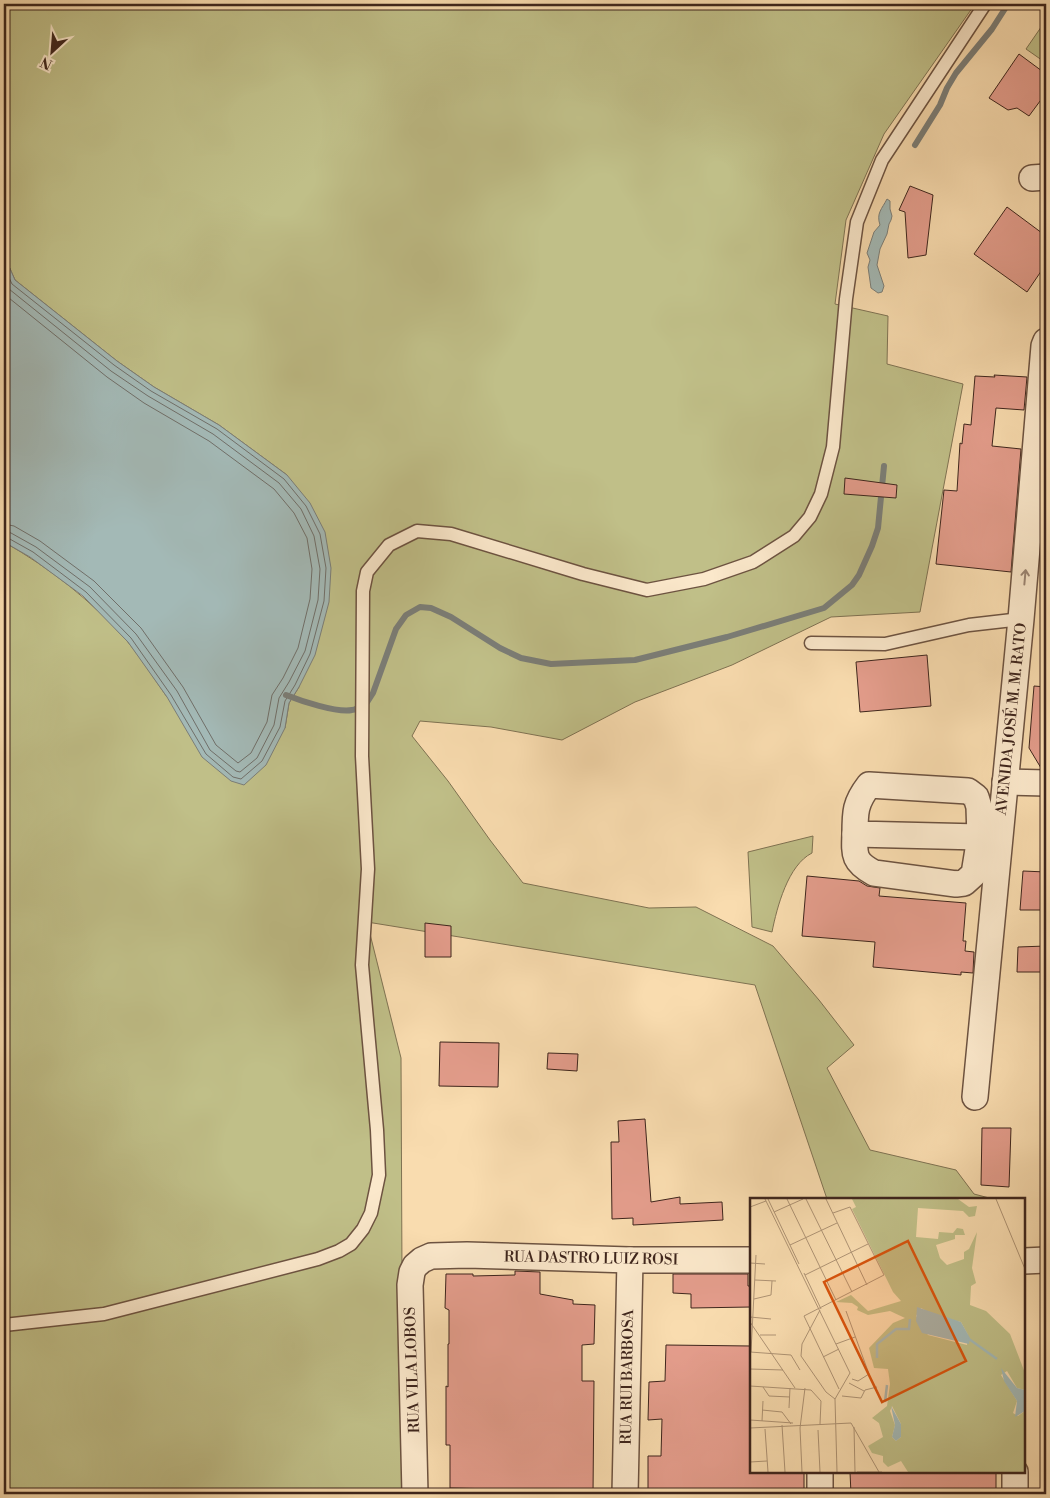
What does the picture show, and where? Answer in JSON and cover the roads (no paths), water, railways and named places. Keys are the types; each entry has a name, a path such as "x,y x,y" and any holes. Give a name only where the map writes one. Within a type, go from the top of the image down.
{"street":[{"name":"AVENIDA JOSÉ M. M. RATO","path":"975,1097 990,837 1005,782 1043,355 1046,341"},
{"path":"1005,782 1046,783"},
{"path":"869,785 968,791 976,796 990,837 974,874 964,883 956,884 874,873 864,868 856,859 854,850 858,803 869,785"},
{"path":"855,834 990,837"},
{"name":"RUA DASTRO LUIZ ROSI","path":"431,1256 468,1255 630,1260 750,1260"},
{"name":"RUA VILA LOBOS","path":"415,1494 410,1284 415,1266 431,1256"},
{"name":"RUA RUI BARBOSA","path":"625,1494 630,1260"},
{"path":"1025,1260 1046,1260"},
{"path":"820,1473 820,1494"},
{"path":"1015,1473 1015,1494"}],"lane":[{"path":"4,1324 104,1314 309,1261 339,1251 351,1244 363,1229 371,1213 379,1175 377,1130 362,965 368,869 362,756 363,591 368,572 389,545 417,531 451,534 583,574 647,590 704,578 753,562 794,536 810,517 821,494 833,447 846,299 857,222 882,160 985,4"},
{"path":"811,643 885,644 970,625 1021,619"}],"water":[{"path":"887,199 890,201 892,216 880,249 877,265 884,286 882,292 878,293 871,288 868,267 870,260 867,253 874,232 880,225 879,214"},
{"path":"4,255 15,280 117,361 154,387 219,425 287,475 310,503 325,532 331,568 329,602 315,655 289,703 285,728 266,765 244,785 231,781 202,757 167,697 128,642 83,596 30,557 4,542"}],"waterway":[{"path":"915,145 940,105 956,73 992,29 1008,4"},
{"path":"366,704 373,693 396,629 406,615 420,607 431,608 451,617 500,648 521,658 551,664 635,660 727,637 824,608 852,585 859,575 872,546 878,528 884,466"},
{"path":"286,695 337,710 353,710 360,707"}]}
